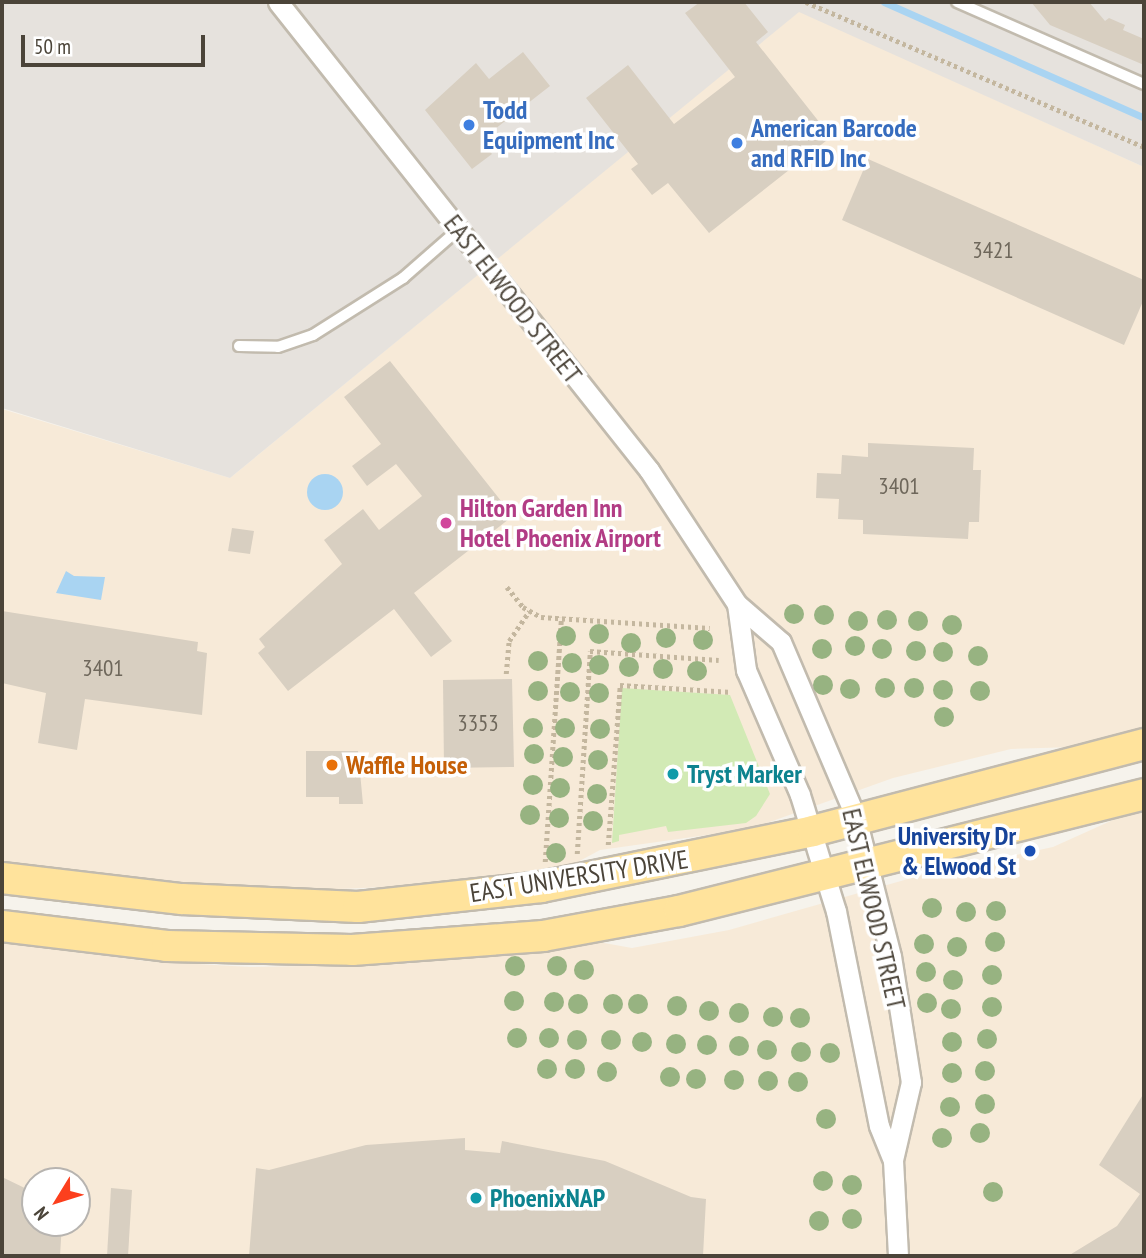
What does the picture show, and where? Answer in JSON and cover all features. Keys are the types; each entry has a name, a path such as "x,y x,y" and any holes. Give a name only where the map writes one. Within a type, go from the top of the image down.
{"main road":[{"name":"EAST UNIVERSITY DRIVE","path":"2,878 183,899 358,907 541,887 813,831 1144,744"},
{"name":"EAST UNIVERSITY DRIVE","path":"2,926 167,946 352,950 542,936 679,911 1144,794"}],"street":[{"name":"EAST ELWOOD STREET","path":"278,2 649,470 737,604 781,642 856,818 891,956 911,1082 893,1160 898,1256"},
{"name":"EAST ELWOOD STREET","path":"737,604 746,670 813,831 825,873 879,1126 893,1160"}],"lane":[{"path":"957,2 1144,84"},
{"path":"239,346 278,347 313,335 403,278 459,229"}],"path":[{"path":"806,2 1144,147"},
{"path":"507,587 529,611 561,618 710,628"},
{"path":"506,674 509,641 529,611"},
{"path":"544,869 561,618"},
{"path":"577,858 590,651 719,660"},
{"path":"608,845 620,685 732,692"}],"shaded area":[{"path":"2,2 1144,2 1144,167 799,12 230,478 2,408"},
{"path":"799,11 1144,167 1144,730 1074,747 1011,749 893,778 750,829 600,850 559,872 451,884 317,890 181,886 2,868 2,409 230,478"},
{"path":"1144,806 1144,1256 2,1256 2,911 67,951 145,961 250,967 403,964 593,941 632,948 729,930 922,875 1053,847"}],"green space":[{"path":"622,688 730,695 770,794 756,816 746,823 668,832 666,826 619,835 619,841 612,843"}],"water":[{"path":"325,474 338,479 343,492 338,505 325,510 312,505 307,492 312,479"},
{"path":"66,571 74,576 105,577 101,600 56,593"}],"building":[{"name":"American Barcode and RFID Inc","path":"700,2 744,2 768,32 756,42 831,137 709,233 668,183 652,195 631,169 638,164 586,98 628,65 674,124 735,77 685,13"},
{"path":"1031,2 1089,2 1105,21 1109,18 1125,25 1123,30 1144,39 1144,65 1050,25"},
{"name":"Todd Equipment Inc","path":"523,52 550,86 481,140 492,154 472,169 425,110 476,63 489,79"},
{"path":"868,159 1144,280 1144,299 1124,345 842,220"},
{"name":"Hilton Garden Inn Hotel Phoenix Airport","path":"390,361 513,516 414,593 452,641 431,657 394,609 288,691 258,653 265,647 259,639 342,564 324,540 363,509 379,530 422,496 396,464 367,486 352,466 381,444 344,397"},
{"path":"868,443 974,448 973,470 981,470 979,522 969,522 968,539 863,534 863,520 838,519 839,499 816,498 817,473 841,474 842,455 868,457"},
{"path":"232,528 254,531 250,554 228,551"},
{"path":"2,611 198,642 197,651 207,653 202,715 85,699 77,750 38,743 46,693 2,683"},
{"path":"512,679 514,767 444,768 443,680"},
{"name":"Waffle House","path":"306,751 358,751 363,804 339,804 339,797 306,797"},
{"path":"1144,1093 1144,1256 1068,1256 1117,1226 1140,1194 1099,1165"},
{"name":"PhoenixNAP","path":"465,1138 465,1150 500,1153 502,1141 605,1161 691,1197 706,1199 703,1256 249,1256 256,1168 269,1170 366,1145"},
{"path":"2,1177 21,1186 21,1237 61,1237 60,1256 2,1256"},
{"path":"111,1188 132,1190 128,1256 107,1256"}],"waterway":[{"path":"884,2 1144,118"}],"place":[{"name":"Todd Equipment Inc","path":"469,125"},
{"name":"American Barcode and RFID Inc","path":"737,143"},
{"name":"Hilton Garden Inn Hotel Phoenix Airport","path":"446,523"},
{"name":"Waffle House","path":"332,765"},
{"name":"Tryst Marker","path":"673,774"},
{"name":"University Dr & Elwood St","path":"1030,851"},
{"name":"PhoenixNAP","path":"476,1198"}]}
